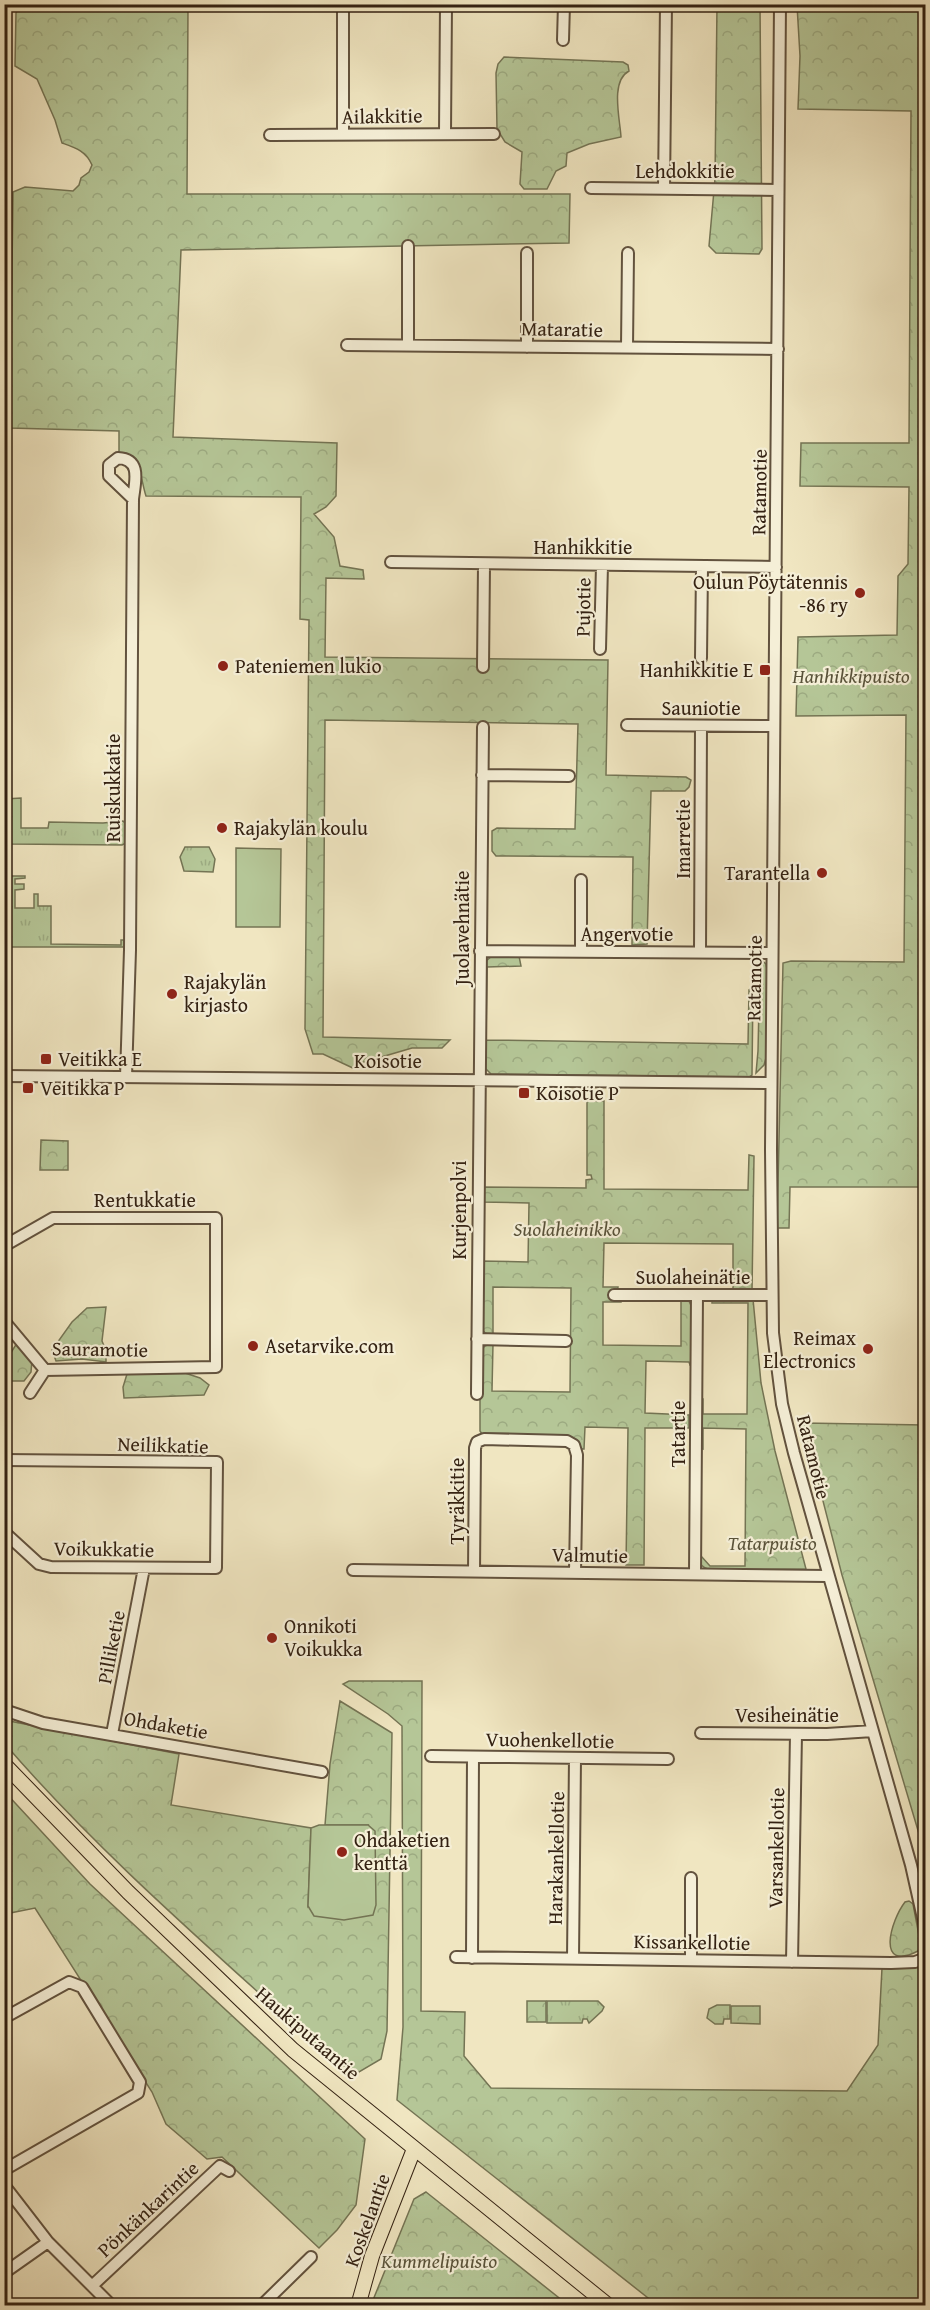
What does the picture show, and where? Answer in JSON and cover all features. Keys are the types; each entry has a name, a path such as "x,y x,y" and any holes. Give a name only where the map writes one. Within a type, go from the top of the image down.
{"main road":[{"name":"Haukiputaantie","path":"4,1764 128,1892 293,2050 609,2306"},
{"name":"Koskelantie","path":"358,2306 372,2256 414,2149"}],"street":[{"path":"343,4 343,135"},
{"path":"445,133 446,4"},
{"path":"563,40 564,4"},
{"path":"664,189 666,4"},
{"name":"Ratamotie","path":"780,4 771,1083 773,1333 782,1404 794,1453 911,1865 926,1932"},
{"name":"Ailakkitie","path":"270,135 494,134"},
{"name":"Lehdokkitie","path":"591,188 778,189"},
{"path":"408,246 408,345"},
{"path":"527,253 527,346"},
{"path":"627,348 628,253"},
{"name":"Mataratie","path":"347,345 778,349"},
{"name":"Ruiskukkatie","path":"126,1077 130,943 133,499"},
{"name":"Hanhikkitie","path":"391,562 776,567"},
{"path":"483,667 484,565"},
{"name":"Pujotie","path":"600,650 602,565"},
{"path":"701,658 702,567"},
{"name":"Sauniotie","path":"627,725 774,726"},
{"name":"Juolavehnätie","path":"478,1080 483,726"},
{"name":"Imarretie","path":"700,952 701,726"},
{"path":"482,775 569,776"},
{"path":"581,880 581,951"},
{"name":"Angervotie","path":"480,951 772,953"},
{"name":"Koisotie","path":"4,1076 771,1083"},
{"name":"Kurjenpolvi","path":"477,1394 478,1080"},
{"name":"Rentukkatie","path":"4,1246 53,1218 216,1218 216,1367"},
{"name":"Suolaheinätie","path":"614,1295 772,1295"},
{"name":"Tatartie","path":"695,1574 697,1295"},
{"name":"Sauramotie","path":"4,1321 45,1370 216,1367"},
{"path":"477,1339 566,1341"},
{"path":"30,1394 45,1370"},
{"name":"Tyräkkitie","path":"474,1572 475,1448 477,1442 484,1439 567,1441 574,1445 577,1455 575,1573"},
{"name":"Neilikkatie","path":"4,1460 217,1462 216,1568"},
{"name":"Voikukkatie","path":"4,1532 39,1564 51,1567 216,1568"},
{"name":"Pilliketie","path":"112,1734 144,1568"},
{"name":"Valmutie","path":"352,1570 827,1575"},
{"name":"Ohdaketie","path":"4,1710 43,1723 322,1772"},
{"name":"Vesiheinätie","path":"701,1733 796,1734 873,1731"},
{"name":"Varsankellotie","path":"792,1962 796,1734"},
{"name":"Vuohenkellotie","path":"431,1756 668,1759"},
{"path":"472,1958 473,1757"},
{"name":"Harakankellotie","path":"573,1959 574,1758"},
{"path":"691,1878 691,1960"},
{"name":"Kissankellotie","path":"456,1957 891,1963 915,1962 926,1958"},
{"path":"4,2018 69,1982 78,1983 140,2082 138,2093 4,2170"},
{"name":"Pönkänkarintie","path":"93,2285 220,2166 229,2171"},
{"path":"4,2185 48,2242 112,2306"},
{"path":"4,2273 48,2242"},
{"path":"261,2306 311,2257"}],"green space":[{"path":"20,5 188,5 187,194 570,194 569,243 181,250 173,437 337,443 336,496 326,507 314,514 334,537 340,566 363,570 364,579 326,578 325,657 608,660 606,775 686,777 691,780 685,791 651,791 647,944 632,945 633,857 496,856 492,851 492,831 497,828 575,829 578,724 325,720 323,1037 450,1040 442,1048 412,1048 361,1063 355,1069 323,1054 313,1054 305,1029 309,620 300,619 301,497 146,496 136,463 127,455 119,453 119,431 10,428 13,192 25,187 73,191 92,165 84,153 62,143 55,120 37,79 15,66 16,13"},
{"path":"717,5 760,5 762,249 759,254 716,253 709,246 715,179"},
{"name":"Hanhikkipuisto","path":"797,5 925,5 926,1187 790,1187 789,1228 777,1228 783,963 791,961 904,962 906,715 796,716 798,637 897,635 898,576 908,564 909,487 800,486 801,443 909,443 911,111 798,109 800,56"},
{"path":"504,57 623,62 628,65 629,71 623,76 618,92 621,137 589,144 567,153 566,166 556,171 547,189 524,189 520,184 522,152 505,142 497,129 496,73 498,64"},
{"path":"21,798 21,828 48,828 49,822 123,821 126,824 126,843 122,845 11,844 8,841 5,799"},
{"path":"185,847 209,847 215,859 213,872 184,871 180,857"},
{"path":"236,848 281,849 280,927 236,927"},
{"path":"11,876 25,876 25,878 15,879 15,884 24,884 24,889 15,890 15,908 34,908 34,894 38,894 38,906 51,906 51,944 121,945 121,940 124,940 124,947 8,947 5,943 8,880"},
{"path":"493,955 519,956 521,966 487,967 486,1040 748,1044 749,990 753,987 752,1075 749,1077 491,1074 485,1068 485,962"},
{"path":"760,959 766,964 767,969 766,1058 764,1065 756,1073 758,1051"},
{"name":"Suolaheinikko","path":"587,1101 604,1101 604,1189 748,1190 749,1155 754,1156 752,1291 734,1291 733,1244 604,1243 603,1287 618,1287 617,1298 621,1299 621,1302 603,1302 603,1345 681,1346 681,1299 689,1301 693,1310 693,1364 646,1361 645,1413 689,1415 689,1428 645,1428 644,1565 626,1565 628,1428 585,1427 584,1449 578,1444 484,1437 480,1431 480,1353 487,1345 493,1344 492,1391 570,1392 571,1288 493,1287 493,1336 485,1333 481,1328 481,1261 528,1262 529,1203 481,1202 482,1187 586,1188 586,1180 592,1179 591,1175 587,1175"},
{"path":"41,1140 68,1141 68,1170 40,1170"},
{"name":"Tatarpuisto","path":"753,1299 761,1383 775,1451 806,1569 710,1570 702,1566 699,1560 702,1557 710,1566 745,1566 746,1429 703,1428 703,1449 699,1448 700,1399 703,1399 703,1414 747,1414 748,1303 712,1303 712,1300"},
{"path":"106,1307 102,1341 106,1351 106,1362 82,1359 56,1361 52,1350 72,1322 87,1308"},
{"path":"17,1343 32,1360 31,1372 24,1381 5,1381 5,1362"},
{"path":"185,1373 200,1378 209,1385 204,1395 124,1398 123,1387 127,1374"},
{"path":"803,1423 925,1425 925,1854 842,1575"},
{"path":"349,1681 422,1681 421,2011 465,2012 464,2056 491,2088 847,2091 878,2045 882,1968 925,1966 925,2305 657,2305 397,2100 403,2027 402,1726 343,1684"},
{"path":"340,1701 392,1733 387,2031 381,2059 359,2072 335,2062 166,1908 83,1828 5,1744 4,1720 179,1754 171,1805 311,1828 308,1906 368,1825 325,1825 330,1764"},
{"path":"4,1791 90,1884 365,2139 356,2205 337,2230 319,2248 222,2157 207,2159 166,2124 152,2092 35,1908 5,1914"},
{"name":"Ohdaketien kenttä","path":"319,1825 368,1825 375,1831 376,1905 373,1915 344,1920 314,1916 308,1906 311,1828"},
{"path":"909,1901 913,1904 921,1946 918,1951 905,1956 896,1955 891,1950 892,1931 900,1910 905,1902"},
{"path":"527,2001 546,2001 546,2022 527,2022"},
{"path":"547,2001 598,2001 604,2007 589,2023 587,2019 583,2019 582,2023 547,2023"},
{"path":"717,2005 730,2005 730,2019 724,2019 723,2024 715,2024 707,2018 709,2009"},
{"path":"731,2006 760,2006 760,2024 731,2023"},
{"name":"Kummelipuisto","path":"426,2192 568,2305 371,2305 414,2199"}],"place":[{"name":"Oulun Pöytätennis -86 ry","path":"860,593"},
{"name":"Pateniemen lukio","path":"223,666"},
{"name":"Hanhikkitie E","path":"765,670"},
{"name":"Rajakylän koulu","path":"222,828"},
{"name":"Tarantella","path":"822,873"},
{"name":"Rajakylän kirjasto","path":"172,994"},
{"name":"Veitikka E","path":"46,1059"},
{"name":"Veitikka P","path":"28,1088"},
{"name":"Koisotie P","path":"524,1093"},
{"name":"Asetarvike.com","path":"253,1346"},
{"name":"Reimax Electronics","path":"868,1349"},
{"name":"Onnikoti Voikukka","path":"272,1638"},
{"name":"Ohdaketien kenttä","path":"342,1852"}]}
